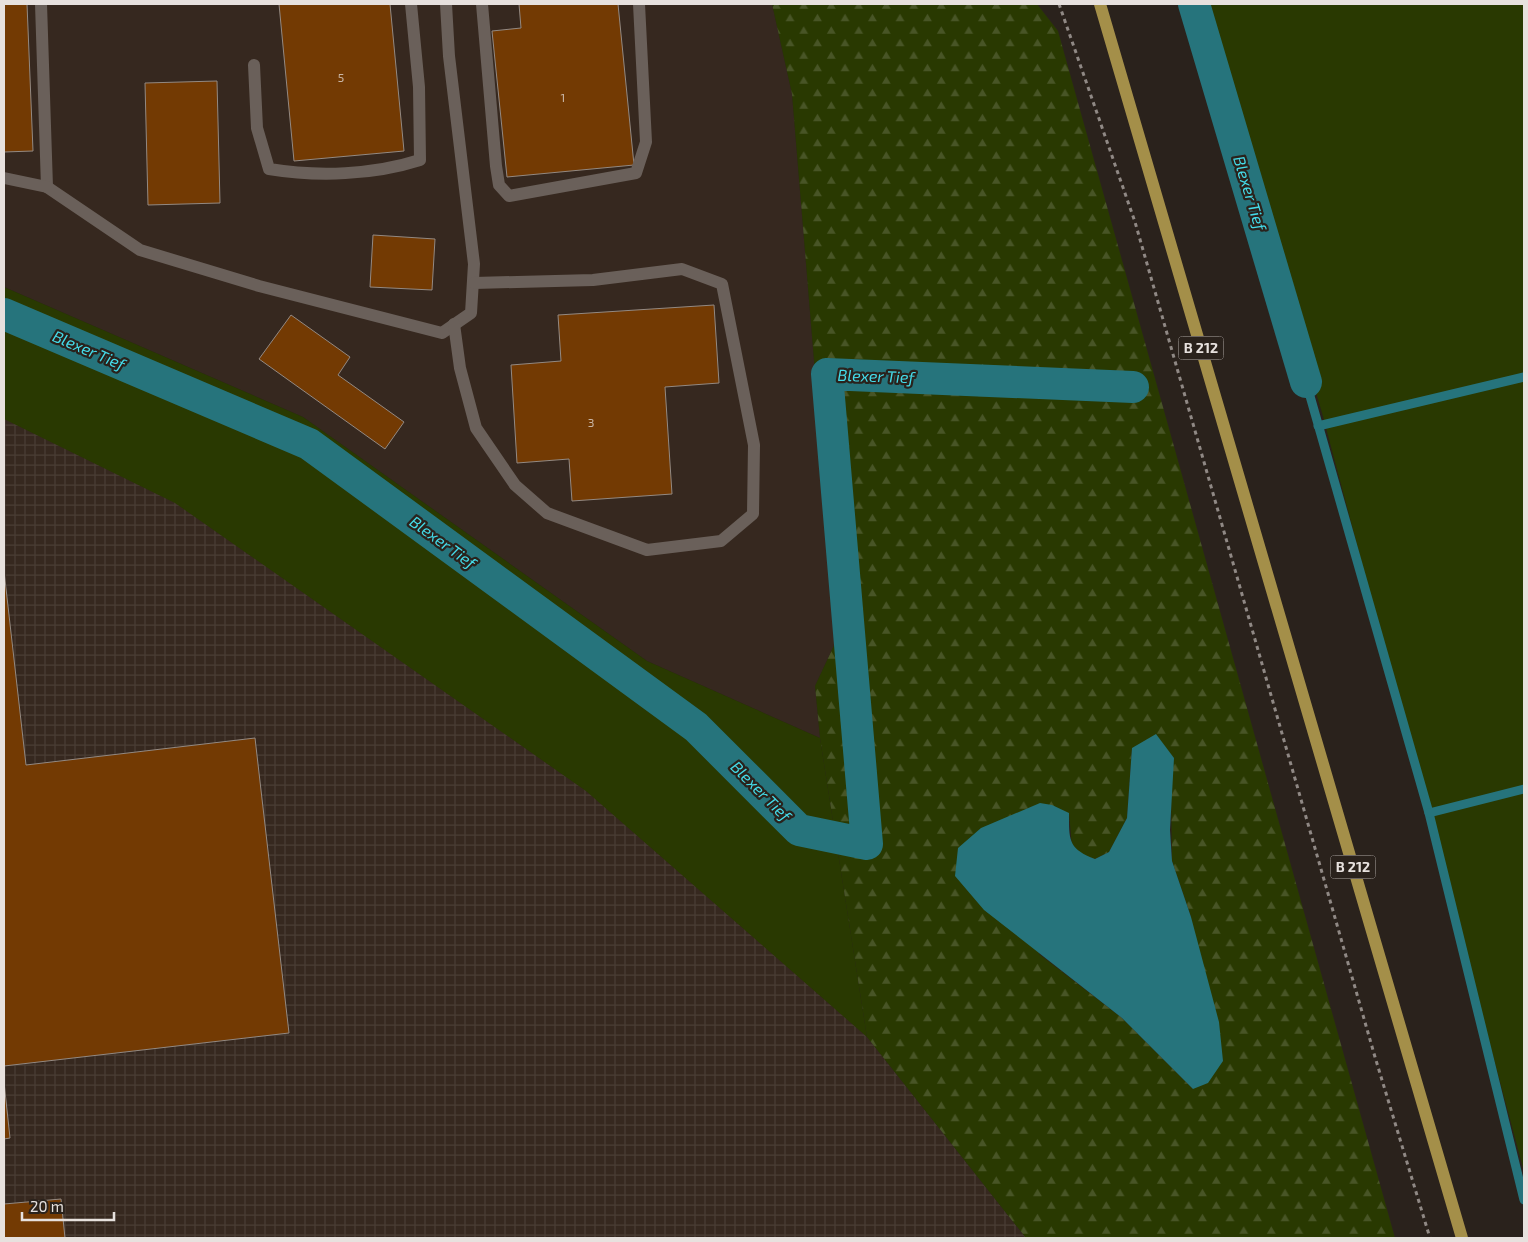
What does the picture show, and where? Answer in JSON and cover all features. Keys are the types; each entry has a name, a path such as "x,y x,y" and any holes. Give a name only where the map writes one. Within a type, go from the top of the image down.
{"main road":[{"name":"B 212","path":"1100,4 1462,1238"}],"lane":[{"path":"41,4 47,187"},
{"path":"254,65 257,128 269,169 298,174 352,172 393,168 420,160 419,87 411,4"},
{"path":"4,178 47,187 140,250 259,286 442,333 471,313 474,283 474,264 450,56 446,4"},
{"path":"482,4 496,166 499,185 509,196 636,173 646,142 639,4"},
{"path":"454,324 460,368 476,428 515,485 547,513 647,550 721,541 753,514 754,444 739,359 722,284 682,269 593,280 474,283"}],"path":[{"path":"1059,4 1143,249 1373,1047 1430,1238"}],"shaded area":[{"path":"4,4 772,4 792,94 837,639 815,686 820,738 647,661 303,417 4,287"},
{"path":"4,371 722,885 867,1037 1026,1238 4,1238"}],"green space":[{"path":"772,4 1037,4 1058,31 1395,1238 1026,1238 867,1037 820,738 815,686 837,639 792,94","holes":["1132,748 1171,795 1172,861 1191,917 1193,1089 1122,1018 1039,954 1069,813 1072,846 1080,854 1095,859 1109,852 1127,818"]},
{"path":"1202,4 1524,4 1524,1172 1322,413"},
{"path":"4,287 303,417 647,661 820,738 867,1037 586,791 175,503 4,419"}],"water":[{"path":"1156,734 1174,758 1170,830 1172,861 1191,917 1219,1022 1223,1061 1208,1083 1193,1089 1122,1018 984,910 955,876 958,848 981,828 1040,803 1052,805 1069,813 1070,837 1075,847 1080,851 1095,859 1109,852 1127,818 1132,748"}],"building":[{"path":"4,4 27,4 33,151 4,152"},
{"path":"279,4 390,4 404,151 294,161"},
{"path":"519,4 618,4 634,165 507,177 492,31 521,28"},
{"path":"217,81 220,203 148,205 145,83"},
{"path":"373,235 435,239 432,290 370,287"},
{"path":"714,305 719,383 665,387 672,494 572,501 569,459 517,463 511,365 561,361 558,315"},
{"path":"291,315 350,357 338,375 404,422 385,449 259,359"},
{"path":"4,571 26,765 255,738 289,1033 4,1066"},
{"path":"4,1082 10,1138 4,1139"},
{"path":"61,1199 65,1238 4,1238 4,1204"}],"waterway":[{"name":"Blexer Tief","path":"1194,4 1306,382"},
{"name":"Blexer Tief","path":"4,314 309,444 696,727 799,830 867,844 827,374 1133,387"},
{"path":"1318,426 1524,377"},
{"path":"1306,382 1429,813 1524,1200"},
{"path":"1429,813 1524,789"}]}
